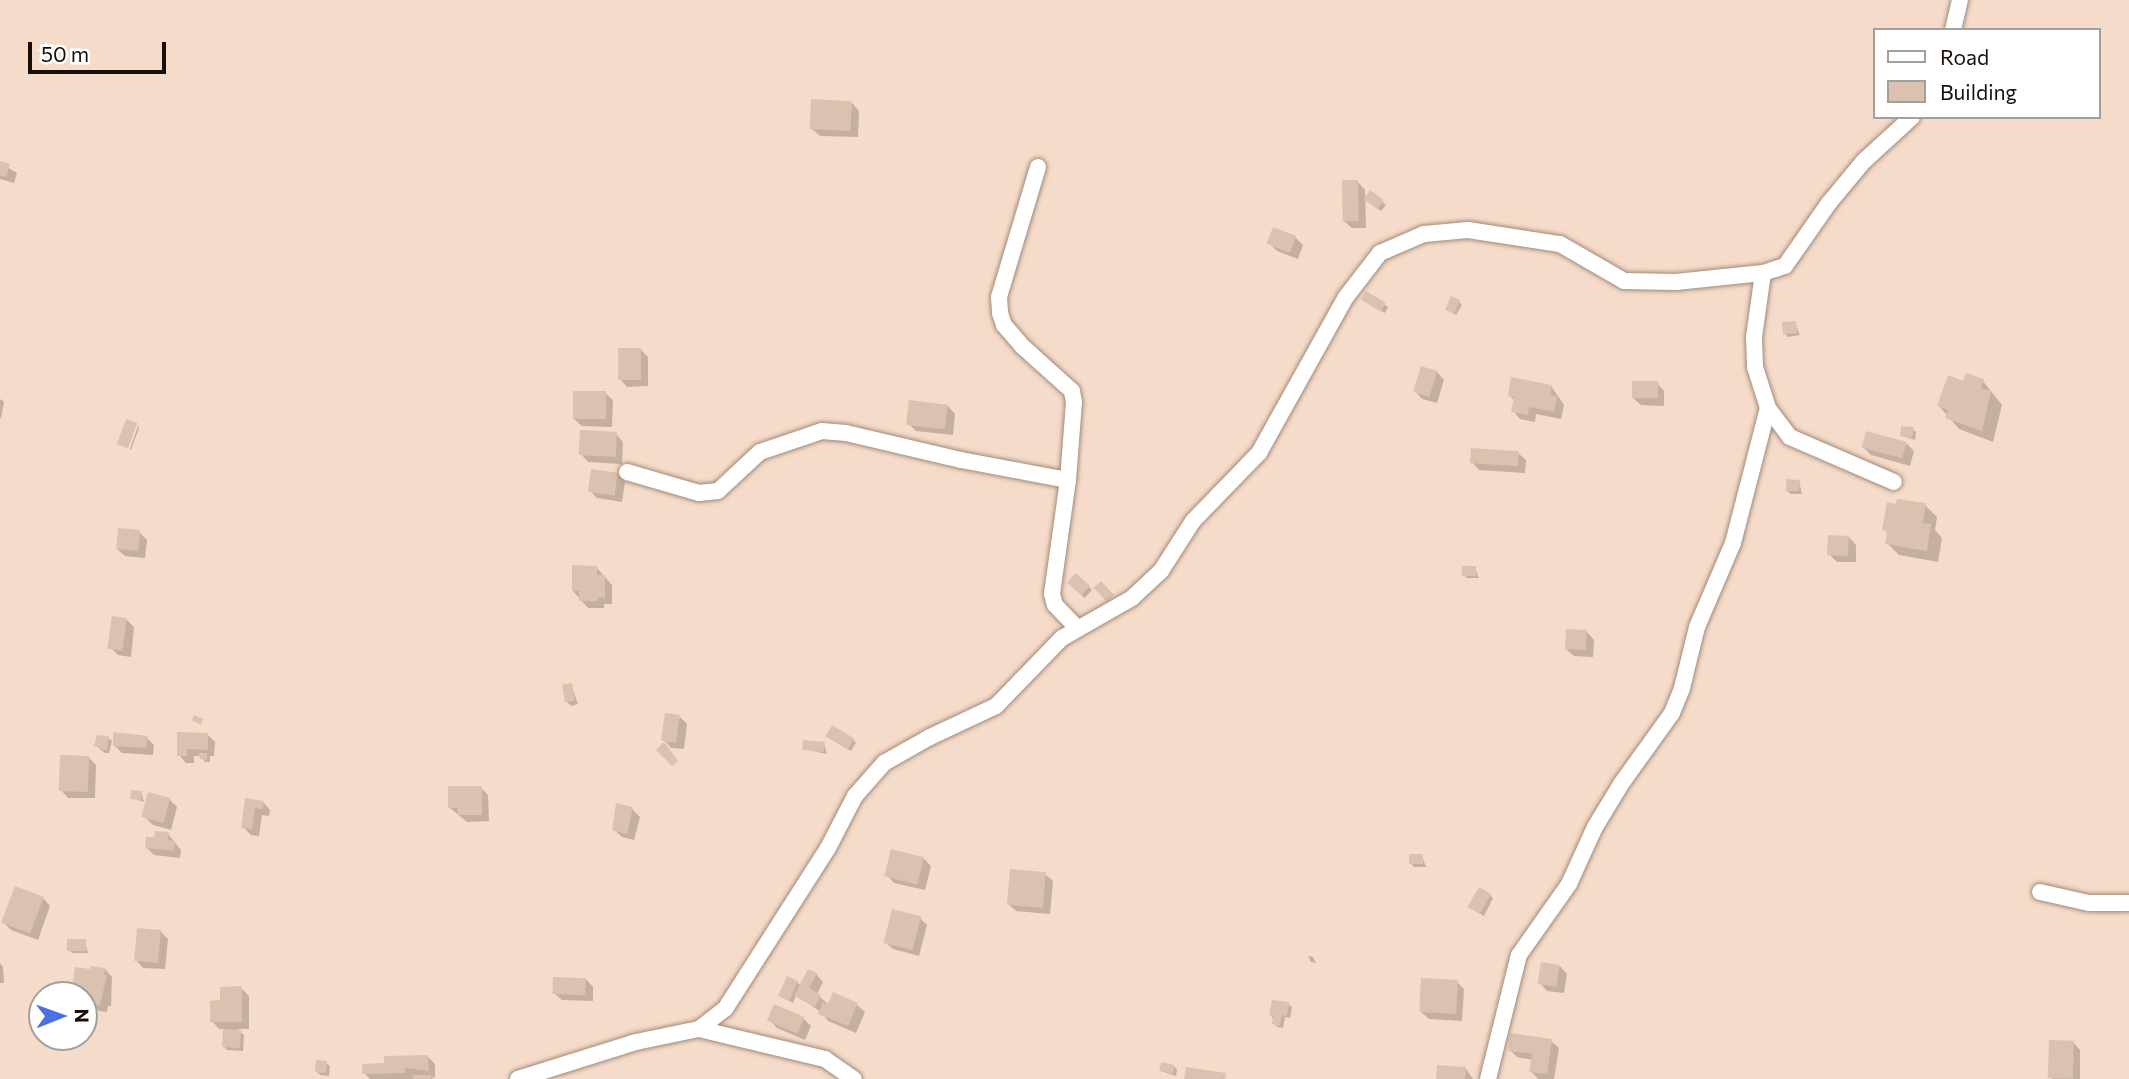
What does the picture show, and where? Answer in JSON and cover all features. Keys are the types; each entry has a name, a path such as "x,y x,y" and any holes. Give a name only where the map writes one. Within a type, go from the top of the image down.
{"street":[{"path":"1953,28 1959,0"},
{"path":"699,1029 725,1009 735,995 828,848 855,796 870,777 895,755 996,706 1062,638 1132,598 1151,582 1168,561 1193,520 1259,453 1346,297 1380,253 1423,234 1468,230 1560,244 1624,281 1676,282 1763,273 1785,266 1855,172 1910,119"},
{"path":"1038,167 999,297 1000,313 1004,325 1023,346 1072,391 1074,402 1068,480 1052,594 1055,605 1078,629"},
{"path":"1763,273 1754,337 1755,367 1768,408 1790,437 1894,482"},
{"path":"1488,1079 1520,955 1569,884 1595,827 1621,784 1672,713 1682,688 1698,627 1733,543 1768,408"},
{"path":"627,472 699,493 718,491 760,452 822,431 846,433 961,460 1068,480"},
{"path":"2040,892 2089,903 2129,903"},
{"path":"518,1079 636,1042 699,1029 825,1059 854,1079"}],"building":[{"path":"811,99 852,101 850,131 809,129"},
{"path":"0,161 10,164 6,177 0,175"},
{"path":"1342,180 1358,180 1359,221 1343,221"},
{"path":"1370,190 1384,200 1377,209 1364,199"},
{"path":"1273,227 1296,236 1290,253 1267,244"},
{"path":"1366,291 1386,303 1381,311 1361,300"},
{"path":"1451,296 1460,300 1454,314 1445,310"},
{"path":"1796,321 1797,333 1783,334 1782,322"},
{"path":"618,348 641,348 641,380 618,380"},
{"path":"1421,366 1437,371 1429,397 1413,392"},
{"path":"1966,373 1984,379 1981,388 1991,391 1982,431 1945,418 1948,410 1937,406 1948,375 1963,381"},
{"path":"1511,377 1552,385 1550,395 1557,396 1554,412 1529,407 1528,415 1511,412 1514,397 1508,396"},
{"path":"1632,381 1658,381 1658,398 1632,398"},
{"path":"573,391 606,391 606,419 573,419"},
{"path":"909,400 948,405 945,430 906,425"},
{"path":"126,419 137,423 128,448 117,444"},
{"path":"1901,426 1914,427 1912,438 1900,436"},
{"path":"580,430 617,432 616,457 579,455"},
{"path":"1866,431 1907,442 1902,458 1862,447"},
{"path":"1471,448 1519,451 1518,466 1470,463"},
{"path":"591,469 618,473 615,496 588,492"},
{"path":"1786,479 1800,480 1799,491 1786,491"},
{"path":"1897,499 1926,503 1923,523 1931,524 1927,551 1885,544 1887,531 1882,530 1887,502 1896,504"},
{"path":"118,528 140,530 138,551 116,549"},
{"path":"1828,535 1849,536 1848,556 1827,555"},
{"path":"572,565 597,566 597,575 605,575 605,598 598,597 598,601 579,601 579,591 572,591"},
{"path":"1462,566 1476,566 1476,576 1462,576"},
{"path":"1076,573 1090,586 1081,595 1067,583"},
{"path":"1101,581 1114,595 1107,602 1094,588"},
{"path":"112,616 127,618 122,651 107,649"},
{"path":"1566,629 1587,630 1586,650 1565,649"},
{"path":"572,683 575,701 565,702 562,685"},
{"path":"665,713 680,715 676,743 661,741"},
{"path":"194,715 203,719 201,725 192,720"},
{"path":"832,725 854,738 848,750 825,736"},
{"path":"113,732 148,736 146,748 113,746"},
{"path":"177,732 208,733 208,750 187,749 187,756 177,756"},
{"path":"97,735 109,736 107,751 94,746"},
{"path":"803,740 825,742 824,752 802,750"},
{"path":"664,742 678,761 672,766 656,750"},
{"path":"199,753 207,753 207,760 200,759"},
{"path":"60,755 89,756 88,792 59,791"},
{"path":"448,786 482,786 482,815 458,815 457,808 448,808"},
{"path":"131,790 142,791 141,800 130,799"},
{"path":"148,792 170,798 163,823 141,817"},
{"path":"245,798 264,801 263,809 255,808 252,829 241,828"},
{"path":"616,803 633,807 627,834 612,830"},
{"path":"155,831 169,832 168,840 175,841 174,851 145,848 146,837 154,837"},
{"path":"891,849 924,857 917,884 884,876"},
{"path":"1409,854 1423,854 1423,864 1409,864"},
{"path":"1010,869 1046,872 1043,908 1007,905"},
{"path":"15,886 44,897 30,934 1,922"},
{"path":"1479,887 1491,894 1480,914 1468,907"},
{"path":"892,909 921,916 913,950 884,943"},
{"path":"137,928 161,930 158,963 134,961"},
{"path":"67,939 86,939 86,951 67,951"},
{"path":"1541,962 1560,965 1556,987 1538,984"},
{"path":"91,966 105,968 104,975 107,975 100,1005 98,981 73,981 75,967 90,969"},
{"path":"808,969 817,973 809,988 821,995 815,1007 794,996"},
{"path":"787,976 798,981 789,1001 778,996"},
{"path":"553,977 586,978 585,995 552,994"},
{"path":"1421,978 1458,980 1456,1014 1419,1012"},
{"path":"242,986 242,1022 210,1022 210,1001 220,1000 220,987"},
{"path":"833,992 858,1003 848,1026 818,1014 823,1002 828,1004"},
{"path":"1272,1000 1289,1002 1287,1016 1282,1015 1280,1026 1272,1024 1273,1016 1269,1015"},
{"path":"774,1004 804,1017 797,1033 767,1021"},
{"path":"223,1029 241,1030 240,1048 222,1047"},
{"path":"1510,1033 1552,1039 1547,1074 1529,1072 1532,1054 1508,1051"},
{"path":"2049,1040 2074,1041 2073,1079 2048,1078"},
{"path":"428,1055 429,1071 405,1068 405,1073 362,1074 362,1064 384,1063 384,1056"},
{"path":"316,1060 327,1061 326,1073 315,1072"},
{"path":"1161,1062 1175,1065 1173,1074 1159,1071"},
{"path":"1437,1065 1466,1067 1465,1079 1436,1079"},
{"path":"1186,1067 1226,1073 1225,1079 1184,1079"},
{"path":"413,1075 431,1075 431,1079 413,1079"}]}
